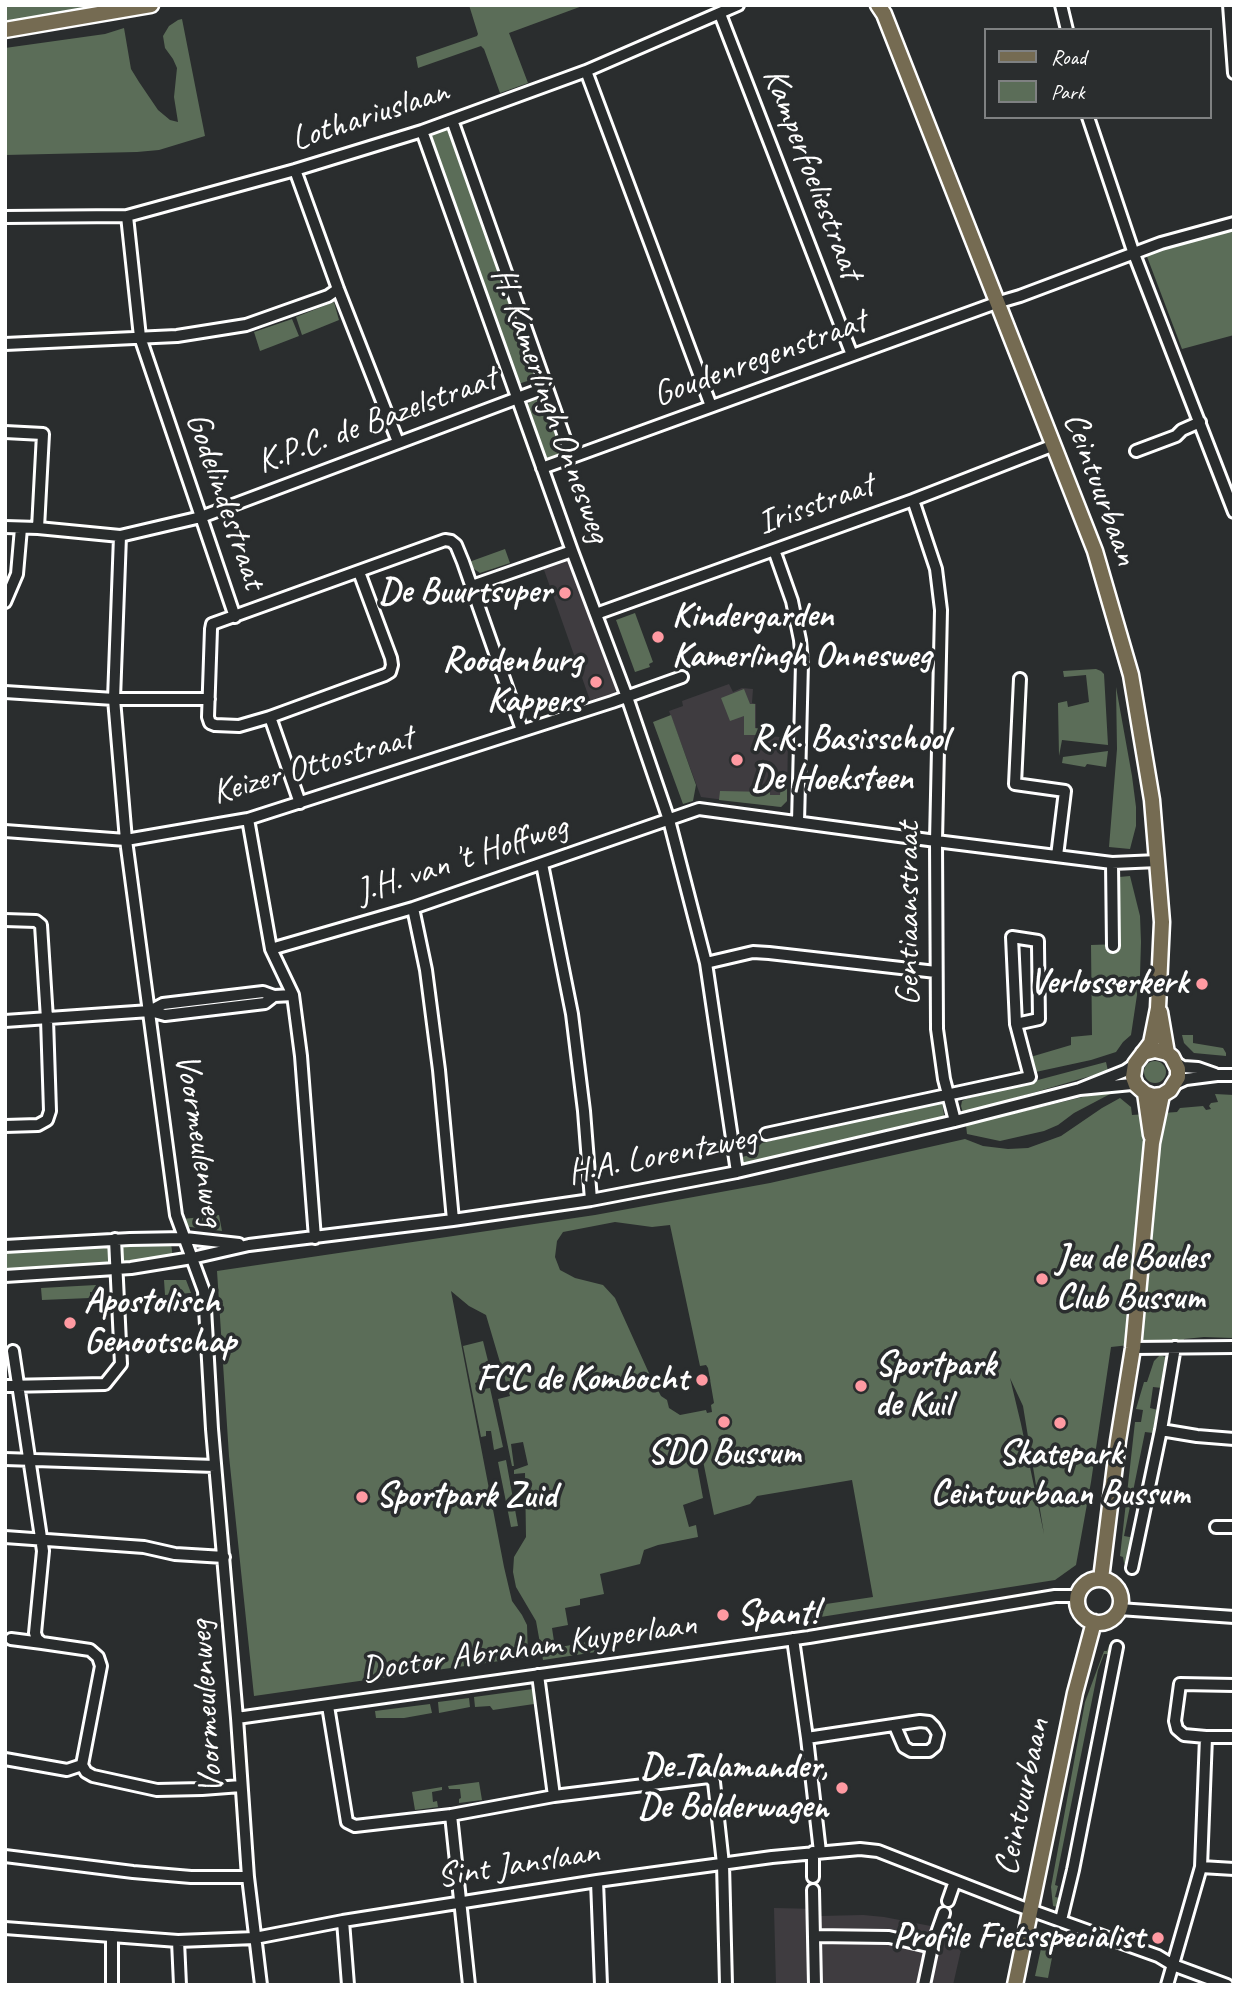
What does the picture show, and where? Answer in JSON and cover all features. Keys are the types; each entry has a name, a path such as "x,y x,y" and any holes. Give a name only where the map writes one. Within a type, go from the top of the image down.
{"main road":[{"path":"5,30 151,5"},
{"name":"Ceintuurbaan","path":"883,8 1095,551 1131,675 1152,800 1162,922 1158,1007 1151,1043 1139,1058"},
{"name":"Ceintuurbaan","path":"1158,1007 1171,1058"},
{"path":"1140,1089 1153,1096 1163,1095 1170,1090 1178,1077 1171,1058 1155,1050 1139,1058 1133,1077 1140,1089 1152,1143"},
{"path":"1101,1579 1133,1348 1152,1143 1163,1095"},
{"path":"1101,1579 1112,1583 1121,1600 1114,1616 1109,1620 1094,1622 1080,1611 1077,1601 1086,1583 1101,1579"},
{"name":"Ceintuurbaan","path":"1015,1985 1075,1693 1094,1622"}],"street":[{"name":"Lothariuslaan","path":"5,217 127,216 295,170 422,131 586,71 738,5"},
{"path":"1061,5 1066,28"},
{"path":"1229,5 1234,73"},
{"name":"Kamperfoeliestraat","path":"720,14 852,355"},
{"path":"586,71 711,406"},
{"path":"1089,119 1134,254 1234,512"},
{"name":"H. Kamerlingh Onnesweg","path":"452,120 571,456"},
{"name":"H. Kamerlingh Onnesweg","path":"422,131 669,820 706,963 737,1172"},
{"path":"295,170 398,442"},
{"name":"Godelindestraat","path":"127,216 140,337 235,617 212,624 208,717 210,723 215,725 239,726 270,717"},
{"name":"Goudenregenstraat","path":"542,468 1161,243 1234,223"},
{"path":"5,344 177,336 246,325 328,296 338,289"},
{"name":"K.P.C. de Bazelstraat","path":"5,527 120,536 201,517 547,387"},
{"path":"1136,451 1176,436 1182,430 1200,422"},
{"path":"5,432 43,435 38,528"},
{"name":"Irisstraat","path":"596,614 913,500 1054,446"},
{"name":"Gentiaanstraat","path":"913,500 936,569 941,610 936,841 937,1030 947,1094 955,1121"},
{"path":"5,602 17,573 20,528"},
{"name":"Voormeulenweg","path":"120,536 114,699 126,840 176,1215 204,1291 215,1466 248,1877 261,1985"},
{"path":"235,617 445,540 451,541 456,545 472,586 522,730"},
{"path":"774,550 792,601 800,640 802,663 799,822"},
{"path":"472,586 572,551"},
{"path":"300,803 270,717 386,675 392,665 359,572"},
{"path":"627,697 682,677"},
{"path":"1020,680 1015,784 1065,791 1057,856"},
{"path":"5,692 114,699 209,699"},
{"name":"Keizer Ottostraat","path":"5,831 126,840 248,819 627,697"},
{"name":"J.H. van 't Hoffweg","path":"271,949 413,908 699,809 1112,863 1158,861"},
{"path":"248,819 271,949 293,995 301,1056 315,1238"},
{"path":"1112,863 1113,946"},
{"path":"542,864 572,1014 591,1199"},
{"path":"413,908 426,970 439,1070 453,1220"},
{"path":"5,920 36,921 41,925 50,1111 47,1120 38,1125 5,1126"},
{"path":"1012,937 1038,941 1039,1019 1016,1024 1012,937"},
{"path":"706,963 753,952 936,972"},
{"path":"5,1021 150,1012 163,1004 264,992 274,996 293,995"},
{"name":"H.A. Lorentzweg","path":"766,1134 1030,1077 1016,1024"},
{"name":"H.A. Lorentzweg","path":"249,1245 453,1220 591,1199 737,1172 1080,1089 1125,1071 1139,1058"},
{"path":"1171,1058 1184,1067 1198,1068 1217,1075"},
{"path":"1175,1084 1186,1079 1234,1075"},
{"name":"H.A. Lorentzweg","path":"1080,1089 1132,1084 1140,1089"},
{"path":"5,1245 185,1238 249,1245"},
{"path":"11,1386 105,1384 121,1364 115,1240"},
{"path":"5,1276 116,1269 192,1258 249,1245"},
{"path":"1132,1567 1161,1430 1175,1347"},
{"path":"1133,1348 1234,1347"},
{"path":"13,1351 11,1386 29,1460 42,1540 35,1633 42,1643"},
{"path":"1161,1430 1234,1439"},
{"path":"5,1459 215,1466"},
{"path":"1216,1527 1234,1527"},
{"path":"5,1538 144,1547 175,1553 224,1557"},
{"name":"Doctor Abraham Kuyperlaan","path":"237,1718 793,1639 1055,1596 1078,1596"},
{"path":"1119,1609 1234,1617"},
{"path":"10,1639 90,1650 98,1657 101,1666 82,1765 86,1772 93,1776 157,1790 241,1786"},
{"path":"793,1639 807,1738 816,1852 813,1877"},
{"name":"Ceintuurbaan","path":"1061,1920 1117,1647"},
{"path":"538,1675 554,1796"},
{"path":"1234,1685 1180,1684 1175,1721 1177,1729 1184,1735 1234,1737"},
{"path":"328,1706 347,1822 355,1826 451,1815 554,1796 709,1777 714,1782 723,1864 726,1985"},
{"path":"807,1738 895,1726"},
{"path":"1167,1985 1201,1867 1206,1737"},
{"path":"5,1759 67,1770 82,1765"},
{"path":"451,1815 469,1985"},
{"name":"Sint Janslaan","path":"5,1928 178,1941 255,1938 597,1881 816,1852 860,1849 878,1851 1158,1956 1173,1965 1227,1985"},
{"path":"5,1856 132,1872 191,1877 248,1877"},
{"path":"1201,1867 1234,1869"},
{"path":"597,1881 601,1985"},
{"path":"948,1901 956,1881"},
{"path":"813,1890 815,1985"},
{"path":"924,1985 932,1947 944,1913"},
{"path":"343,1922 348,1985"},
{"path":"112,1936 112,1985"},
{"path":"814,1936 889,1937 932,1947"},
{"path":"178,1941 180,1985"}],"shaded area":[{"path":"553,560 570,561 617,685 614,696 592,706 543,567 553,564"},
{"name":"R.K. Basisschool De Hoeksteen","path":"729,684 733,692 742,688 753,689 756,728 761,728 761,735 788,738 787,801 781,807 701,797 669,711 683,706 682,701"},
{"path":"774,1908 819,1909 819,1916 863,1915 941,1928 944,1923 966,1928 953,1985 776,1985"}],"green space":[{"path":"5,5 112,5 5,24"},
{"path":"469,5 585,5 509,33 528,83 500,93 481,46 418,68 416,57 477,36"},
{"path":"182,19 205,136 159,150 5,155 5,48 105,34 124,28 131,69 158,110 170,120 178,122 174,97 177,68 165,48 163,36 169,26"},
{"path":"447,129 537,378 518,384 429,137"},
{"path":"1234,226 1234,335 1182,349 1146,254"},
{"path":"334,302 339,320 302,335 296,317"},
{"path":"292,319 299,336 260,351 254,332"},
{"path":"537,399 543,402 561,449 558,458 552,461 541,455 527,413 530,401"},
{"path":"505,549 510,563 480,573 471,567 469,562"},
{"path":"635,613 653,662 649,664 650,667 635,672 616,620"},
{"path":"1096,669 1104,674 1108,745 1062,740 1059,756 1058,703 1067,701 1068,707 1089,702 1086,675 1064,677 1063,671"},
{"path":"1116,687 1136,807 1136,826 1130,849 1109,847 1117,749"},
{"path":"744,689 750,704 755,704 755,728 760,729 760,735 744,735 744,716 730,721 721,698"},
{"path":"671,715 696,785 693,801 683,804 653,722"},
{"path":"1108,751 1106,767 1062,763 1063,757"},
{"path":"781,782 787,782 787,801 781,807 719,800 720,791 770,792 770,795 780,795"},
{"path":"1130,876 1140,916 1141,942 1140,975 1131,1035 1116,1052 1031,1073 1027,1058 1071,1045 1071,1037 1092,1035 1091,945 1120,944 1119,877"},
{"path":"1182,1035 1193,1035 1193,1043 1223,1048 1226,1056 1194,1053 1184,1043"},
{"path":"1151,1061 1159,1061 1166,1068 1166,1076 1159,1083 1151,1083 1144,1076 1144,1068"},
{"path":"1106,1062 1108,1071 963,1113 962,1101 966,1099"},
{"path":"1112,1090 1112,1093 1044,1131 1000,1141 967,1134 966,1125"},
{"path":"1215,1094 1234,1095 1234,1338 1204,1337 1184,1339 1183,1342 1111,1347 1076,1565 1055,1580 808,1619 806,1607 873,1597 852,1480 757,1496 750,1504 714,1515 700,1446 694,1449 703,1498 683,1505 689,1527 696,1525 698,1537 644,1550 640,1564 600,1574 604,1594 580,1599 580,1605 565,1608 568,1625 552,1628 555,1648 614,1637 616,1649 543,1660 536,1621 516,1587 513,1572 514,1557 526,1537 525,1473 514,1474 514,1470 528,1465 523,1442 511,1444 512,1466 498,1399 510,1396 486,1315 469,1306 451,1291 504,1567 512,1601 527,1625 528,1657 254,1696 229,1456 217,1271 595,1215 770,1183 965,1139 983,1146 1028,1148 1061,1136 1120,1098 1131,1107 1132,1115 1177,1112 1180,1108 1203,1106 1206,1110 1211,1109 1211,1103 1218,1102","holes":["615,1222 652,1227 670,1225 700,1366 706,1365 708,1368 714,1403 711,1405 712,1412 707,1413 706,1410 680,1415 669,1408 667,1400 661,1396 648,1371 615,1298 603,1285 575,1278 560,1270 555,1257 557,1241 563,1232","1010,1378 1023,1406 1044,1534 1021,1424"]},
{"path":"942,1102 943,1119 745,1164 739,1158 749,1155 762,1143"},
{"path":"219,1215 222,1231 183,1226 183,1219"},
{"path":"171,1243 173,1258 125,1263 120,1254 123,1244"},
{"path":"102,1244 112,1252 112,1258 104,1266 5,1271 5,1249"},
{"path":"164,1280 186,1280 191,1293 165,1295"},
{"path":"96,1285 96,1292 90,1292 90,1298 42,1300 41,1288"},
{"path":"483,1341 492,1377 475,1383 477,1390 490,1388 503,1447 494,1450 491,1431 486,1431 486,1436 481,1437 463,1346"},
{"path":"1160,1355 1170,1362 1162,1388 1153,1387 1150,1408 1158,1410 1153,1433 1145,1432 1124,1536 1135,1538 1129,1566 1120,1556 1135,1422 1141,1422 1143,1410 1136,1409 1144,1382 1147,1382 1154,1361"},
{"path":"506,1460 518,1526 511,1527 498,1462"},
{"path":"1114,1642 1111,1654 1104,1654 1098,1670 1055,1885 1058,1886 1055,1897 1060,1898 1057,1907 1053,1906 1051,1887 1085,1702 1104,1651"},
{"path":"533,1689 534,1704 493,1710 490,1706 475,1707 474,1697"},
{"path":"469,1698 470,1707 439,1713 438,1702"},
{"path":"430,1704 432,1713 404,1718 376,1718 375,1711"},
{"path":"479,1782 482,1800 459,1803 460,1789 449,1789 448,1786"},
{"path":"442,1787 442,1790 432,1792 433,1802 437,1801 438,1807 415,1810 412,1792"},
{"path":"1057,1932 1048,1978 1035,1976 1044,1935"}],"place":[{"name":"De Buurtsuper","path":"565,593"},
{"name":"Kindergarden Kamerlingh Onnesweg","path":"658,637"},
{"name":"Roodenburg Kappers","path":"596,682"},
{"name":"R.K. Basisschool De Hoeksteen","path":"737,760"},
{"name":"Verlosserkerk","path":"1202,984"},
{"name":"Jeu de Boules Club Bussum","path":"1042,1279"},
{"name":"Apostolisch Genootschap","path":"70,1323"},
{"name":"FCC de Kombocht","path":"702,1380"},
{"name":"Sportpark de Kuil","path":"861,1386"},
{"name":"SDO Bussum","path":"724,1422"},
{"name":"Skatepark Ceintuurbaan Bussum","path":"1060,1423"},
{"name":"Sportpark Zuid","path":"362,1497"},
{"name":"Spant!","path":"723,1615"},
{"name":"De Talamander, De Bolderwagen","path":"842,1788"},
{"name":"Profile Fietsspecialist","path":"1158,1938"}]}
